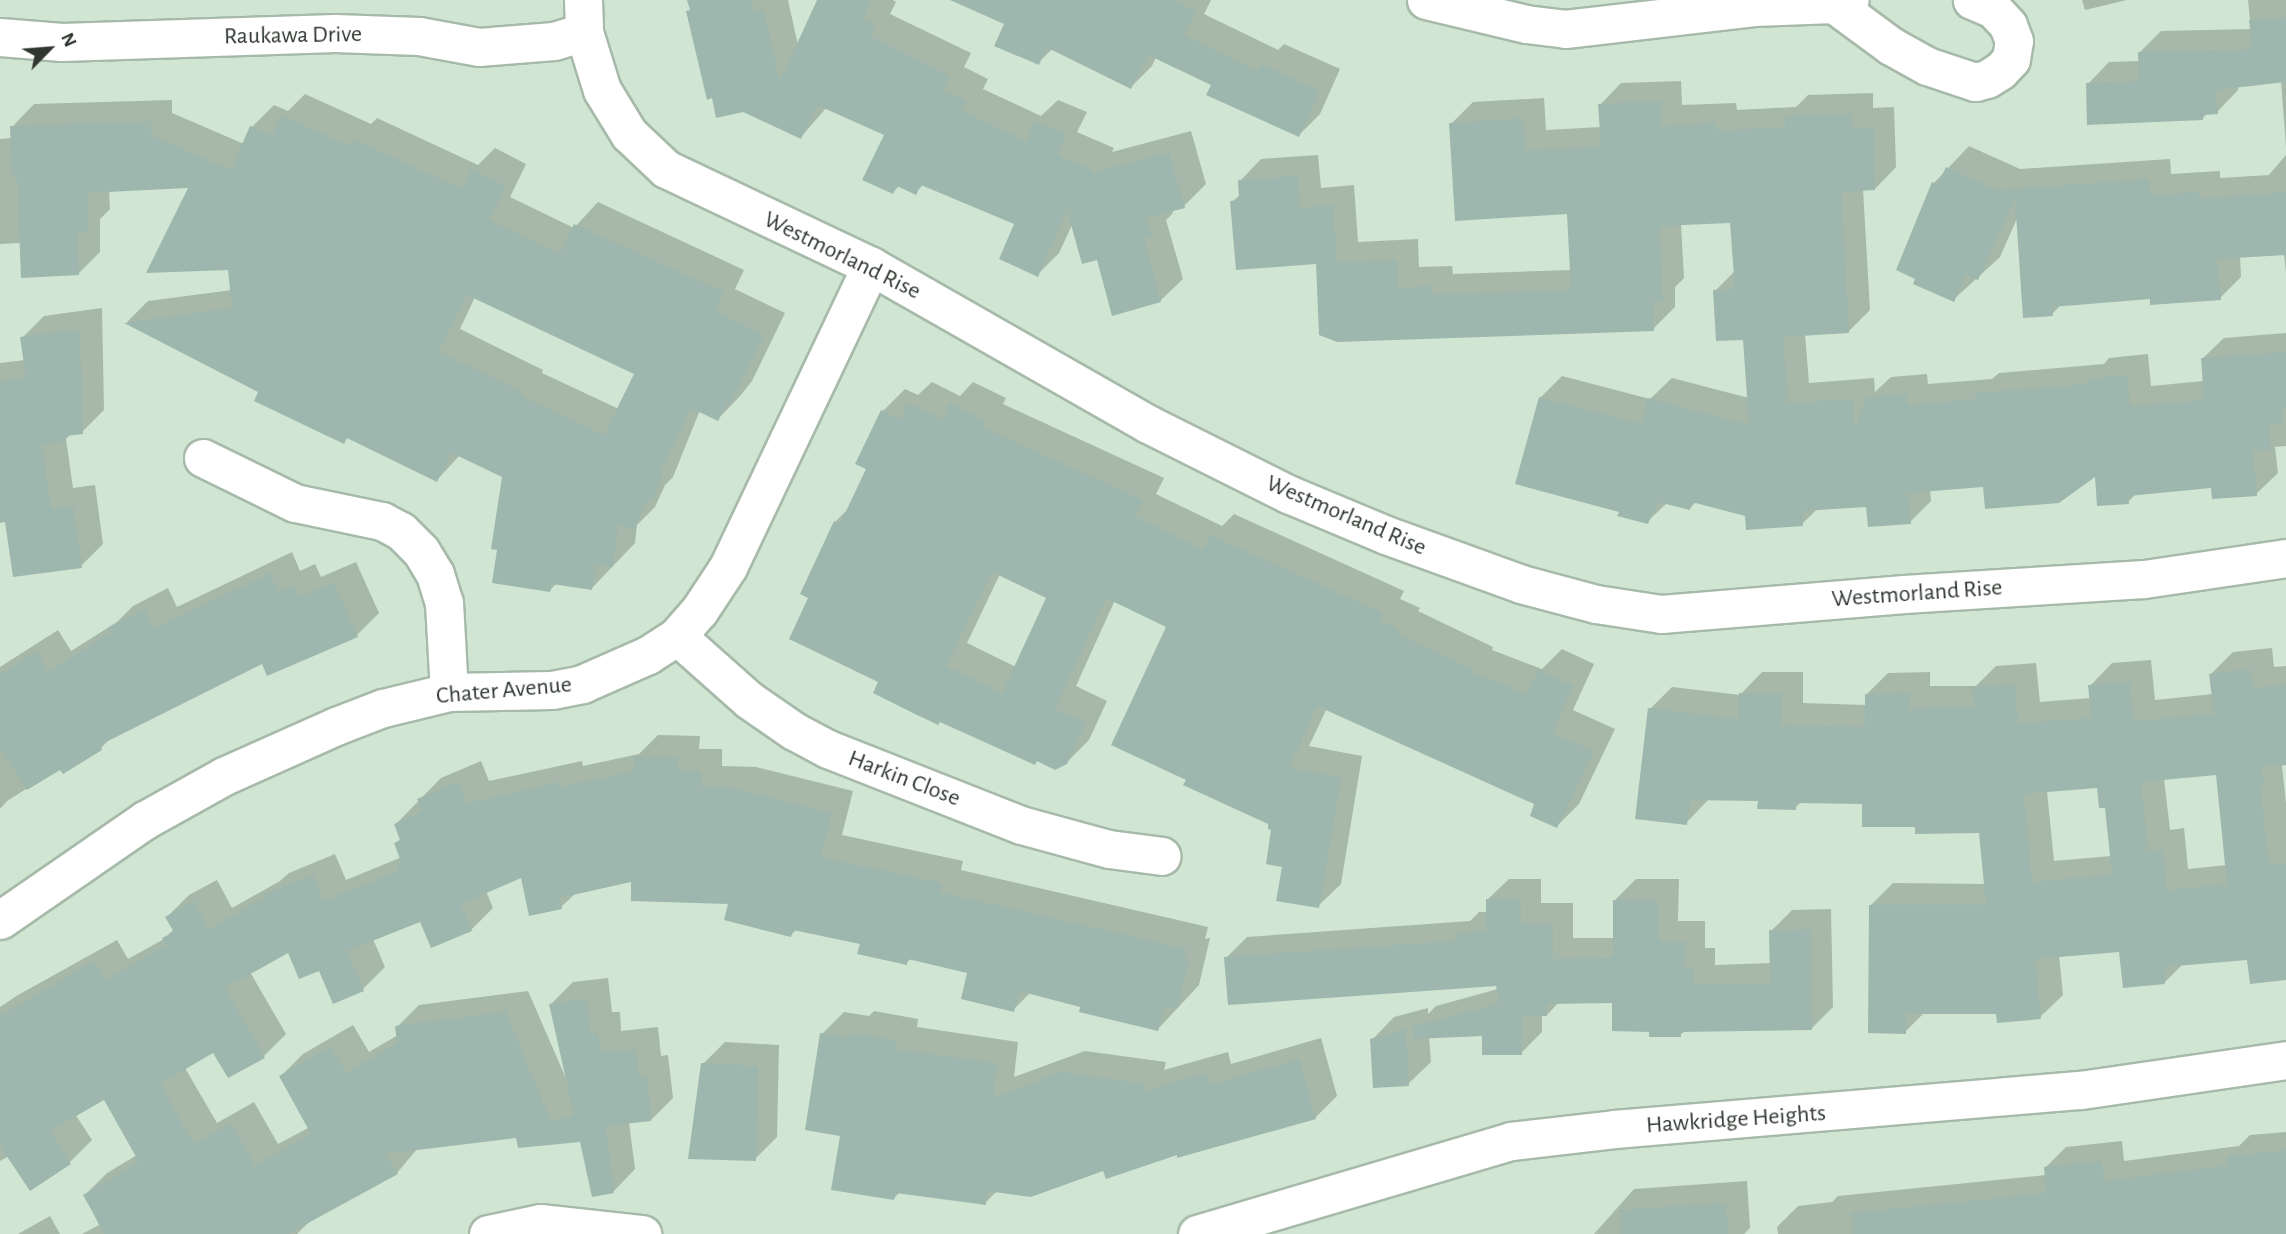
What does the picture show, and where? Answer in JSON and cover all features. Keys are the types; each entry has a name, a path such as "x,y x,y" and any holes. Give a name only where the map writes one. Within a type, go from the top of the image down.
{"street":[{"path":"1426,0 1526,24 1565,29 1754,7 1842,2 1891,46 1927,65 1975,82 2000,71 2011,58 2014,41 2008,24 1993,9 1972,0"},
{"name":"Raukawa Drive","path":"0,37 62,42 335,33 418,36 479,47 554,41 584,16"},
{"name":"Westmorland Rise","path":"584,16 602,90 616,118 643,149 666,169 871,266 1148,424 1288,495 1386,535 1521,584 1596,604 1661,614 1711,612 1904,594 2144,579 2286,558"},
{"name":"Chater Avenue","path":"0,920 145,820 224,776 347,721 383,708 449,692 552,690 582,684 648,655 677,636 699,611 728,567 871,266"},
{"path":"203,458 295,503 382,521 401,531 421,551 435,574 443,603 449,692"},
{"name":"Harkin Close","path":"677,636 749,700 794,731 828,749 1021,825 1109,849 1162,856"},
{"name":"Hawkridge Heights","path":"1197,1234 1511,1141 1614,1129 1771,1118 2081,1090 2286,1060"},
{"path":"488,1234 540,1223 642,1234"}],"building":[{"path":"687,0 751,0 754,12 763,10 780,81 817,0 871,0 863,18 875,24 870,36 950,76 943,90 967,101 962,111 1026,141 1034,121 1066,134 1057,155 1093,170 1092,173 1169,152 1185,208 1146,218 1152,237 1144,239 1161,302 1112,316 1097,260 1082,264 1067,210 1038,277 999,259 1014,224 921,185 916,195 897,186 893,194 862,180 884,135 817,105 801,139 743,112 716,118 712,98 707,100 686,11 690,10"},
{"path":"950,0 1172,0 1196,11 1184,35 1257,71 1261,64 1320,91 1299,137 1206,95 1211,85 1148,55 1131,89 1046,47 1039,65 994,46 1004,24"},
{"path":"2286,17 2286,82 2216,90 2218,114 2203,115 2203,120 2087,125 2086,83 2139,81 2138,52 2252,49 2249,20"},
{"path":"1660,101 1661,126 1715,123 1716,130 1785,128 1785,116 1852,114 1852,128 1874,128 1875,190 1841,192 1849,333 1783,337 1788,403 1853,399 1855,428 1867,397 1906,394 1907,405 1976,399 1975,393 2087,384 2086,379 2127,375 2130,406 2204,400 2201,358 2286,352 2286,408 2281,409 2282,424 2270,425 2271,449 2253,451 2257,496 2212,499 2211,488 2128,496 2129,504 2097,506 2095,477 2059,503 1985,509 1983,487 1908,493 1911,524 1868,527 1866,507 1802,511 1803,526 1746,530 1745,516 1692,502 1690,510 1658,502 1648,524 1617,516 1619,512 1515,484 1539,397 1642,424 1648,398 1749,425 1743,340 1716,341 1713,290 1735,289 1730,223 1659,226 1663,301 1653,301 1654,331 1337,342 1319,335 1316,264 1236,270 1230,201 1239,200 1238,180 1297,176 1300,208 1333,205 1337,263 1397,260 1398,288 1431,286 1432,295 1571,290 1567,214 1455,221 1449,123 1523,118 1525,150 1601,147 1598,104"},
{"path":"281,115 350,146 353,139 462,189 471,169 506,186 489,220 560,254 574,224 724,292 715,311 764,335 730,405 727,403 718,421 691,408 660,473 663,475 652,501 648,499 633,531 618,524 613,567 596,565 592,590 552,584 550,592 492,583 497,550 491,549 502,477 452,453 437,482 347,438 344,444 254,401 258,392 124,323 232,308 228,270 146,273 188,188 87,193 89,233 78,233 79,275 21,278 17,177 12,177 10,126 151,121 151,135 231,170 250,126 272,135","holes":["467,295 634,374 604,435 521,396 522,392 439,351"]},
{"path":"1946,167 1997,190 2149,179 2150,195 2199,192 2199,199 2286,192 2286,255 2217,259 2221,300 2150,305 2150,299 2052,307 2053,316 2023,318 2015,199 1978,280 1966,275 1954,302 1913,284 1915,279 1896,270 1932,182 1938,184"},
{"path":"80,329 83,434 65,436 66,441 42,445 51,509 73,506 82,568 13,577 5,522 0,523 0,381 26,378 20,337"},
{"path":"908,403 942,419 950,403 985,420 982,427 1143,500 1135,516 1203,550 1210,535 1383,613 1380,621 1399,630 1397,634 1472,669 1471,672 1527,694 1538,670 1573,686 1552,733 1594,751 1557,828 1530,816 1534,804 1317,706 1289,768 1341,777 1319,908 1276,901 1282,867 1266,864 1271,830 1268,829 1268,824 1183,785 1186,780 1111,745 1166,627 1106,598 1055,709 1086,723 1067,764 1055,770 1037,761 1035,765 940,722 938,725 873,693 878,682 789,639 808,598 800,594 834,521 840,524 866,469 855,464 881,410 900,419","holes":["992,572 1046,598 1002,693 946,666"]},
{"path":"270,573 278,592 293,585 299,597 334,583 358,637 267,676 262,664 100,745 102,750 63,774 60,770 27,790 0,748 0,674 36,651 48,672 111,632 108,628 145,609 154,628"},
{"path":"2251,669 2253,688 2286,685 2286,765 2262,767 2264,786 2260,786 2269,865 2286,863 2286,980 2250,984 2247,960 2164,967 2165,984 2123,988 2119,952 2035,959 2041,1019 1997,1023 1996,1014 1906,1014 1906,1034 1868,1033 1869,905 1986,905 1979,833 1915,834 1915,827 1862,827 1862,804 1796,803 1796,810 1757,809 1758,801 1690,800 1687,825 1635,819 1648,708 1738,719 1739,693 1782,694 1781,725 1865,727 1865,694 1909,693 1909,708 1974,707 1972,687 2015,684 2018,723 2091,718 2088,685 2130,682 2133,721 2214,714 2209,674","holes":["2216,775 2227,884 2167,890 2163,850 2148,851 2141,782","2097,788 2099,808 2105,808 2112,875 2032,882 2024,794"]},
{"path":"634,756 678,757 678,770 701,771 701,787 733,788 832,813 821,857 942,883 940,892 1187,949 1184,960 1189,960 1177,1009 1165,1006 1158,1031 1079,1012 1080,1007 1019,991 1014,1012 961,999 967,973 908,959 907,965 857,954 860,944 793,930 791,937 724,920 728,904 631,901 631,882 559,898 562,909 529,916 521,878 461,904 472,931 431,948 420,922 347,951 364,991 333,1004 319,971 299,979 288,953 225,988 265,1058 228,1078 213,1053 160,1084 194,1144 231,1123 255,1165 311,1134 279,1076 331,1046 346,1073 397,1043 395,1026 506,1012 551,1122 574,1115 549,1004 587,999 590,1034 598,1033 600,1052 636,1049 639,1077 647,1076 651,1121 606,1126 614,1193 592,1197 580,1142 518,1148 516,1138 385,1154 398,1174 288,1234 105,1234 83,1195 139,1162 104,1100 50,1131 71,1164 30,1191 0,1146 0,1016 94,961 105,980 166,945 162,938 174,932 165,917 194,900 209,929 266,897 264,894 313,875 323,901 399,871 397,866 402,864 394,843 400,840 394,824 422,812 417,799 458,782 467,803 560,782 561,787 634,771"},
{"path":"1486,899 1521,899 1521,924 1553,924 1553,959 1613,958 1613,900 1658,900 1658,941 1685,942 1684,969 1694,969 1694,985 1770,983 1769,930 1811,929 1812,1030 1681,1032 1681,1037 1649,1037 1649,1032 1612,1031 1612,1003 1547,1004 1547,1016 1522,1016 1522,1055 1482,1055 1482,1036 1415,1039 1413,1027 1499,1003 1496,986 1228,1005 1224,957 1455,941 1456,933 1486,931"},
{"path":"1406,1029 1409,1086 1373,1088 1370,1039"},
{"path":"820,1033 850,1038 850,1033 897,1040 895,1049 997,1063 993,1098 1061,1072 1145,1084 1143,1091 1206,1073 1209,1085 1299,1059 1316,1119 1177,1158 1177,1155 1106,1179 1103,1171 1031,1197 987,1191 986,1205 896,1193 894,1200 831,1190 840,1136 805,1130"},
{"path":"701,1063 758,1066 756,1161 688,1159"},
{"path":"2286,1150 2286,1234 1853,1234 1852,1213 2046,1193 2044,1167 2102,1161 2104,1181 2228,1165 2227,1156"},
{"path":"1726,1203 1728,1234 1621,1234 1620,1210"}]}
